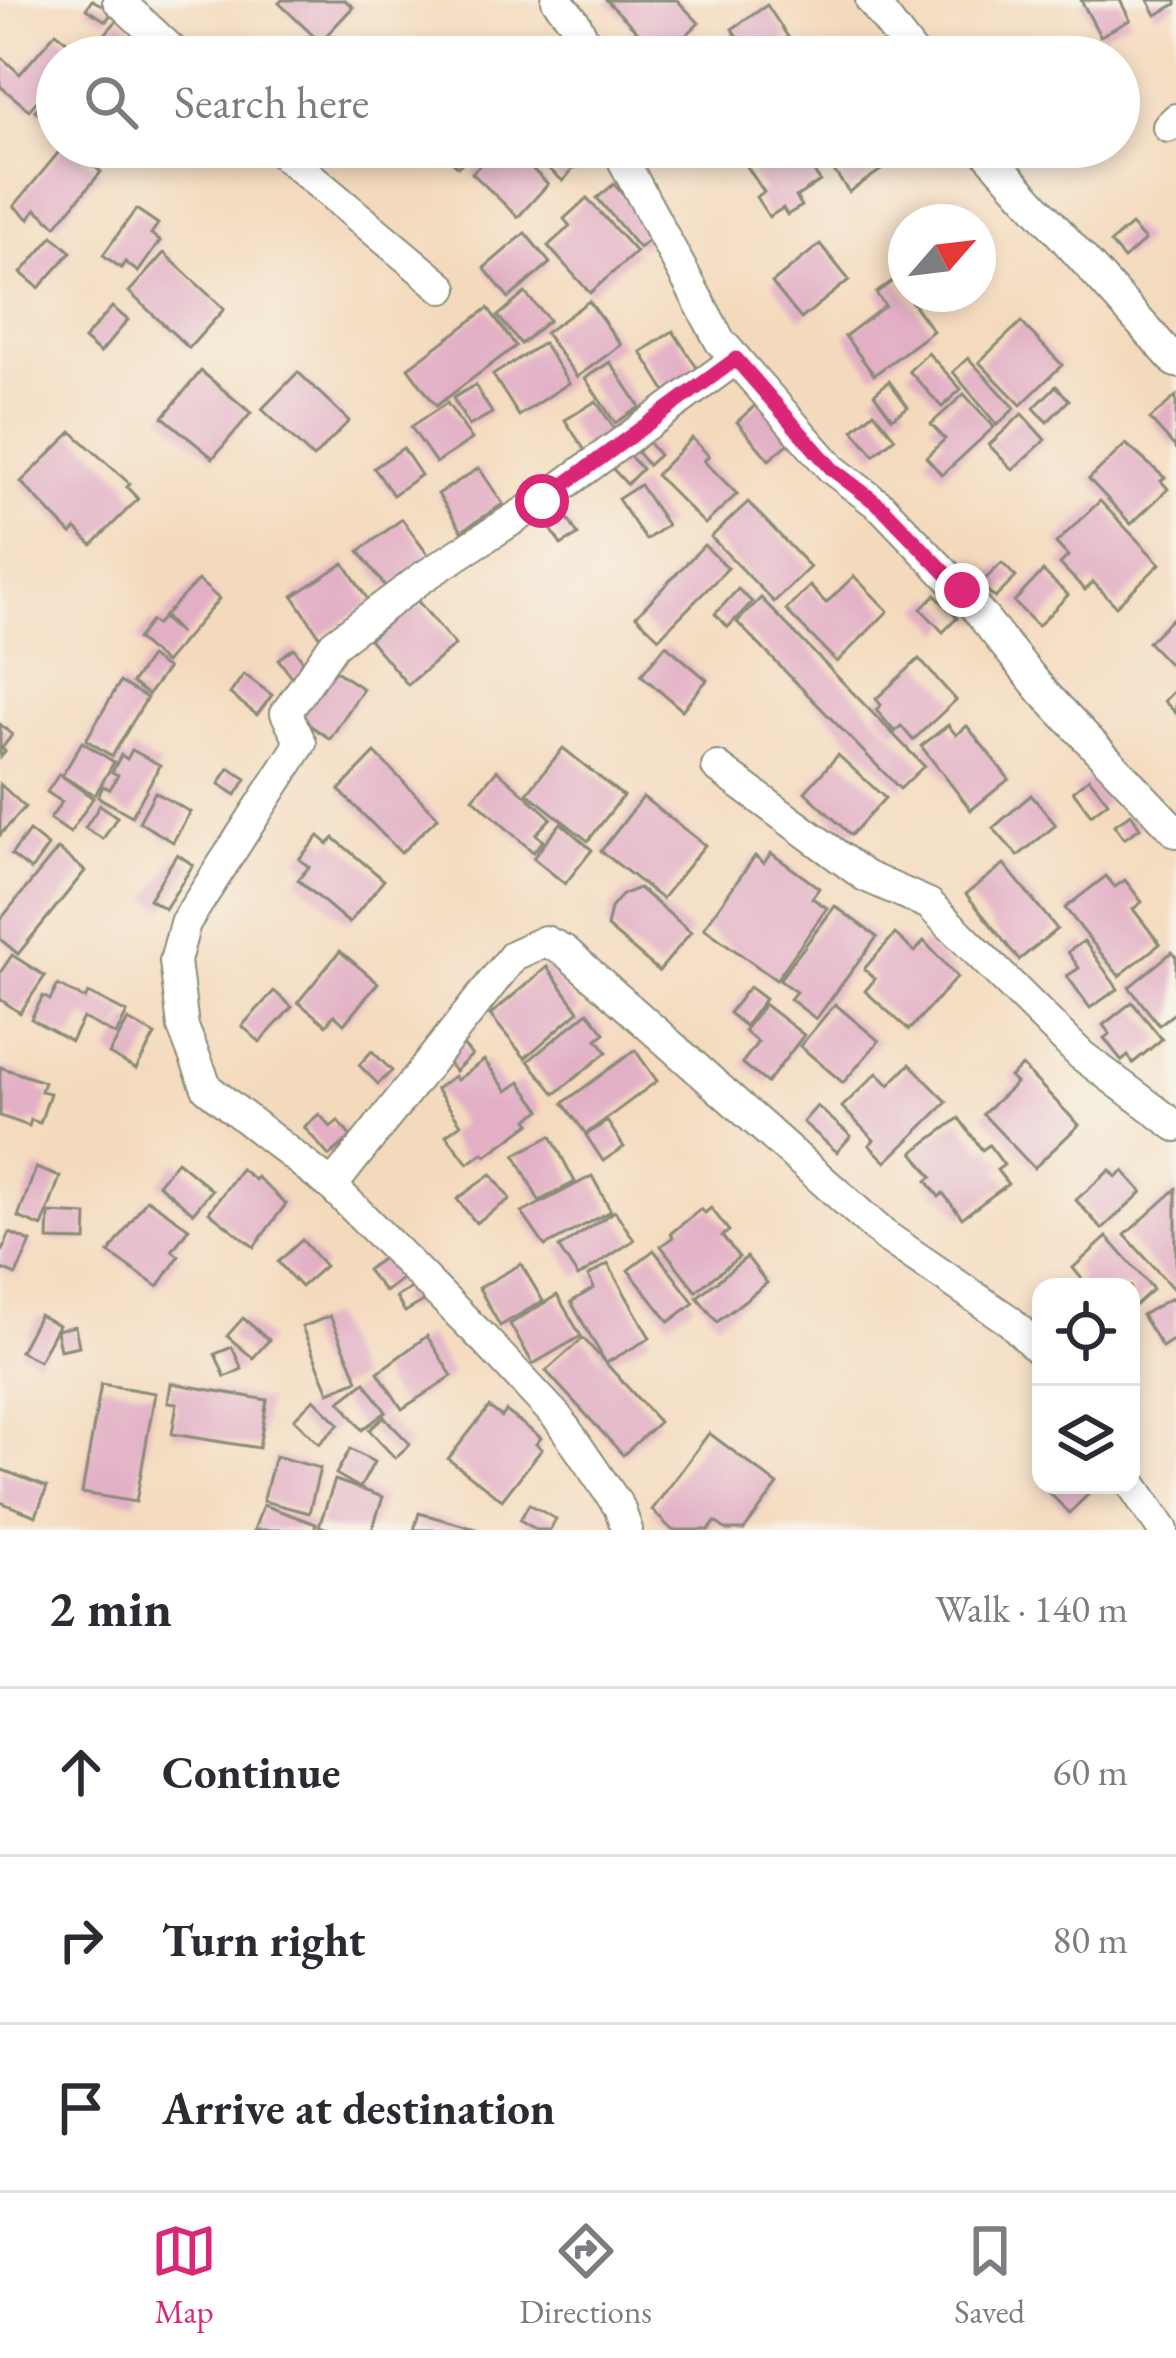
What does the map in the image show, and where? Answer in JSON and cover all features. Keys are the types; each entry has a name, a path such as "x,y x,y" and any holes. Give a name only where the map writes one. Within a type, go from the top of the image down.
{"street":[{"path":"118,0 157,36"},
{"path":"557,0 582,36"},
{"path":"883,4 902,36"},
{"path":"300,168 442,288"},
{"path":"627,168 720,341 832,469 883,508 962,590 1043,692 1176,832"},
{"path":"1001,168 1176,362"},
{"path":"627,1530 619,1507 559,1419 332,1186 207,1088 183,1028 176,962 185,923 301,743 286,713 334,644 423,577 542,501 736,359"},
{"path":"717,767 866,876 929,904 1081,1055 1176,1126"},
{"path":"332,1186 514,955 545,941 565,951 884,1235 1010,1321 1032,1343"},
{"path":"1138,1494 1163,1530"}],"building":[{"path":"92,0 113,11 106,21 86,9"},
{"path":"345,0 353,7 326,36 314,36 279,3"},
{"path":"606,0 677,0 699,23 685,36 642,36"},
{"path":"1081,0 1120,0 1130,20 1100,36"},
{"path":"1148,0 1176,0 1176,4 1156,15"},
{"path":"767,5 787,36 737,36 732,29"},
{"path":"120,17 141,36 103,36"},
{"path":"36,55 36,102 29,110 0,86 0,56 20,74"},
{"path":"46,168 96,168 101,172 56,226 36,209 29,219 14,206"},
{"path":"477,168 531,168 548,184 518,217 472,173"},
{"path":"547,168 574,168 563,181"},
{"path":"748,168 812,168 820,181 796,197 802,206 787,215 783,208 769,217 756,197 764,192"},
{"path":"832,168 884,168 849,192"},
{"path":"614,184 656,234 639,248 597,198"},
{"path":"587,198 636,252 590,293 548,246 570,226 564,219"},
{"path":"136,209 158,224 151,234 160,241 138,272 125,262 121,268 103,255"},
{"path":"1131,225 1145,240 1124,259 1110,243"},
{"path":"525,233 550,263 509,298 484,268"},
{"path":"53,236 71,252 39,288 21,273"},
{"path":"820,244 849,280 801,319 772,283"},
{"path":"164,253 224,309 189,348 129,292"},
{"path":"888,284 888,312 919,312 933,331 874,375 845,336 885,306 876,293"},
{"path":"525,293 549,320 521,344 498,316"},
{"path":"589,301 621,345 577,377 545,333"},
{"path":"112,307 128,320 100,353 84,339"},
{"path":"488,308 516,346 436,406 408,368"},
{"path":"1021,322 1062,365 1021,405 979,362"},
{"path":"673,331 699,371 666,392 641,352"},
{"path":"543,343 569,383 519,416 493,375"},
{"path":"928,353 961,389 942,407 909,371"},
{"path":"968,358 1015,408 997,425 953,372"},
{"path":"610,362 640,407 615,423 585,378"},
{"path":"201,371 251,413 213,458 163,417"},
{"path":"298,372 349,421 313,458 262,409"},
{"path":"889,381 908,407 892,418 874,394"},
{"path":"475,385 492,413 469,426 453,398"},
{"path":"1056,386 1069,400 1047,422 1034,408"},
{"path":"964,394 994,427 942,475 926,457 945,439 931,424"},
{"path":"1176,396 1176,448 1150,419"},
{"path":"761,400 794,439 769,460 737,422"},
{"path":"596,401 617,433 586,452 565,420"},
{"path":"447,403 472,439 436,463 411,427"},
{"path":"874,412 895,438 874,455 853,430"},
{"path":"1022,414 1045,440 1013,470 989,445"},
{"path":"72,432 130,484 127,487 138,499 92,545 76,529 71,534 21,482"},
{"path":"692,438 709,456 704,461 737,494 705,524 656,475"},
{"path":"648,442 659,455 648,465 637,452"},
{"path":"1126,444 1165,478 1161,481 1168,489 1131,524 1089,479"},
{"path":"403,448 421,475 393,495 374,468"},
{"path":"627,453 642,469 627,484 612,468"},
{"path":"479,468 503,504 462,531 438,494"},
{"path":"640,485 667,525 646,540 618,499"},
{"path":"1100,501 1160,564 1116,606 1093,582 1085,590 1060,564 1068,556 1056,543"},
{"path":"748,502 810,567 774,602 711,537"},
{"path":"567,517 578,535 561,545 550,527"},
{"path":"402,519 431,559 388,590 359,551"},
{"path":"704,545 728,568 659,638 636,616"},
{"path":"344,563 370,603 320,637 293,596"},
{"path":"1002,563 1016,577 995,598 980,584"},
{"path":"1043,571 1068,595 1038,626 1014,602"},
{"path":"854,576 888,611 837,662 786,610 810,586 826,603"},
{"path":"198,580 219,599 165,663 137,639 151,621 156,625 162,618 180,633 164,616"},
{"path":"738,589 752,602 728,627 715,614"},
{"path":"935,595 957,618 943,632 921,609"},
{"path":"761,598 924,766 900,789 737,622"},
{"path":"416,599 455,645 408,685 369,639"},
{"path":"1176,615 1176,671 1148,642"},
{"path":"666,645 707,680 682,710 641,675"},
{"path":"294,648 309,670 294,680 278,659"},
{"path":"150,657 167,669 148,695 132,683"},
{"path":"919,659 956,700 913,740 901,726 895,732 876,710 881,705 876,699"},
{"path":"327,665 363,689 330,739 298,717"},
{"path":"244,674 272,695 257,715 230,694"},
{"path":"120,682 147,698 112,756 86,740"},
{"path":"1176,689 1176,713 1164,701"},
{"path":"0,724 12,735 0,757"},
{"path":"948,725 956,735 967,726 1009,779 971,810 921,746"},
{"path":"82,742 114,762 95,795 62,776"},
{"path":"563,748 623,796 588,841 527,793"},
{"path":"132,750 160,765 132,816 98,797 103,786 110,789 118,775 112,772 121,755 127,759"},
{"path":"375,753 438,817 401,853 339,790"},
{"path":"838,755 885,798 851,835 805,792"},
{"path":"229,768 246,779 236,795 219,784"},
{"path":"497,770 551,818 536,834 543,841 533,852 473,798"},
{"path":"59,774 93,798 70,833 50,819 62,802 47,792"},
{"path":"1089,778 1108,802 1091,815 1073,791"},
{"path":"0,784 25,807 0,835"},
{"path":"155,792 190,812 173,842 139,822"},
{"path":"1031,795 1056,825 1018,856 993,828"},
{"path":"643,797 705,845 662,899 601,851"},
{"path":"100,805 117,817 103,839 85,828"},
{"path":"1131,814 1140,828 1124,839 1114,825"},
{"path":"561,823 592,850 565,884 533,858"},
{"path":"29,831 48,846 31,870 11,855"},
{"path":"319,836 328,844 334,838 384,880 349,923 298,880 309,867 299,859"},
{"path":"58,849 85,871 18,954 0,939 0,920"},
{"path":"771,853 819,888 812,898 827,908 776,980 704,928 755,856 764,863"},
{"path":"177,854 193,865 165,909 149,899"},
{"path":"1004,864 1057,929 1019,960 966,894"},
{"path":"1106,876 1115,887 1125,880 1142,902 1133,909 1160,944 1119,976 1065,908"},
{"path":"639,888 691,932 659,971 607,927 611,908 623,894"},
{"path":"835,906 877,937 816,1019 790,999 796,992 779,980"},
{"path":"895,934 915,952 924,941 957,977 909,1030 865,991 875,979 864,969"},
{"path":"1084,941 1118,989 1090,1008 1067,976 1079,968 1068,952"},
{"path":"340,951 378,983 344,1024 334,1015 326,1025 298,1002"},
{"path":"1172,952 1176,957 1176,1012 1159,1025 1129,987"},
{"path":"12,955 45,976 20,1013 0,999 0,973"},
{"path":"547,967 579,1011 525,1058 490,1015"},
{"path":"58,985 85,999 88,993 127,1013 116,1035 83,1018 71,1041 31,1019 43,996 50,1000"},
{"path":"749,987 765,999 745,1026 729,1013"},
{"path":"274,991 292,1007 260,1042 242,1026"},
{"path":"1132,1002 1162,1039 1133,1063 1128,1056 1122,1061 1104,1038 1110,1034 1103,1025"},
{"path":"764,1004 804,1035 767,1083 742,1063 758,1042 744,1031"},
{"path":"835,1004 879,1041 843,1083 800,1046"},
{"path":"588,1012 605,1033 597,1039 607,1052 555,1094 528,1061"},
{"path":"128,1020 155,1035 136,1069 109,1054"},
{"path":"459,1041 472,1055 455,1071 442,1056"},
{"path":"635,1050 657,1081 586,1134 563,1103"},
{"path":"372,1051 392,1071 378,1084 359,1065"},
{"path":"484,1060 507,1091 520,1082 541,1110 528,1119 531,1123 468,1164 446,1135 461,1124 436,1089"},
{"path":"910,1064 947,1102 886,1162 869,1145 874,1140 842,1107 877,1073 889,1085"},
{"path":"1022,1066 1079,1125 1034,1168 983,1114 1016,1083 1010,1077"},
{"path":"0,1067 44,1082 41,1091 50,1093 40,1123 31,1120 29,1126 0,1116"},
{"path":"817,1106 851,1136 837,1152 803,1122"},
{"path":"319,1114 331,1127 338,1121 351,1137 329,1156 304,1127"},
{"path":"959,1118 982,1150 989,1145 1004,1165 997,1170 1008,1184 962,1218 927,1181 932,1177 913,1152"},
{"path":"607,1121 624,1147 603,1161 586,1135"},
{"path":"551,1136 575,1182 539,1201 515,1155"},
{"path":"177,1161 212,1190 193,1213 158,1184"},
{"path":"36,1168 60,1177 42,1227 18,1217"},
{"path":"241,1169 286,1204 254,1247 209,1212"},
{"path":"1110,1170 1116,1177 1123,1171 1142,1192 1102,1229 1076,1200"},
{"path":"491,1174 510,1199 476,1223 457,1199"},
{"path":"592,1176 611,1211 545,1246 522,1213"},
{"path":"1176,1189 1176,1292 1125,1235"},
{"path":"147,1199 189,1228 172,1251 179,1256 158,1287 109,1253"},
{"path":"711,1208 729,1231 722,1236 739,1257 696,1291 661,1246 701,1209 705,1213"},
{"path":"615,1211 634,1240 578,1277 559,1248"},
{"path":"49,1213 87,1215 86,1241 48,1240"},
{"path":"10,1233 31,1242 16,1275 0,1268"},
{"path":"1107,1237 1153,1289 1140,1301 1140,1278 1081,1278 1073,1268"},
{"path":"302,1240 325,1266 301,1287 278,1262"},
{"path":"654,1250 694,1303 669,1322 628,1270"},
{"path":"390,1252 408,1274 385,1292 367,1270"},
{"path":"747,1257 767,1283 717,1322 697,1297"},
{"path":"521,1264 543,1301 500,1326 479,1288"},
{"path":"608,1264 650,1338 606,1363 571,1302 594,1288 588,1276"},
{"path":"420,1283 429,1298 405,1312 396,1297"},
{"path":"557,1295 581,1336 533,1364 510,1324"},
{"path":"1171,1298 1176,1306 1176,1338 1162,1347 1142,1315"},
{"path":"39,1315 58,1325 39,1361 20,1351"},
{"path":"330,1316 358,1380 329,1392 302,1327"},
{"path":"243,1318 269,1340 253,1358 227,1336"},
{"path":"75,1326 79,1346 60,1350 56,1330"},
{"path":"427,1336 452,1376 402,1409 378,1372"},
{"path":"583,1338 659,1422 623,1455 546,1371"},
{"path":"232,1347 242,1369 225,1377 215,1354"},
{"path":"365,1382 386,1412 362,1430 340,1401"},
{"path":"171,1383 267,1400 259,1448 172,1434 177,1403 168,1402"},
{"path":"101,1384 155,1393 136,1502 82,1493"},
{"path":"314,1399 339,1424 319,1444 294,1419"},
{"path":"489,1407 502,1417 506,1411 541,1438 536,1444 542,1449 502,1500 448,1459"},
{"path":"384,1417 410,1444 395,1458 369,1430"},
{"path":"709,1433 778,1485 744,1530 727,1530 715,1522 709,1530 672,1530 652,1510"},
{"path":"350,1449 374,1462 360,1488 336,1474"},
{"path":"275,1456 320,1468 309,1513 263,1501"},
{"path":"0,1469 47,1487 36,1516 0,1502"},
{"path":"335,1480 383,1497 372,1530 319,1526"},
{"path":"1051,1494 1089,1494 1069,1513"},
{"path":"529,1504 556,1519 550,1530 537,1530 520,1520"},
{"path":"263,1505 316,1524 314,1530 254,1530"},
{"path":"419,1513 476,1529 476,1530 414,1530"}],"route":[{"path":"542,501 736,359 832,469 883,508 962,590"}]}
